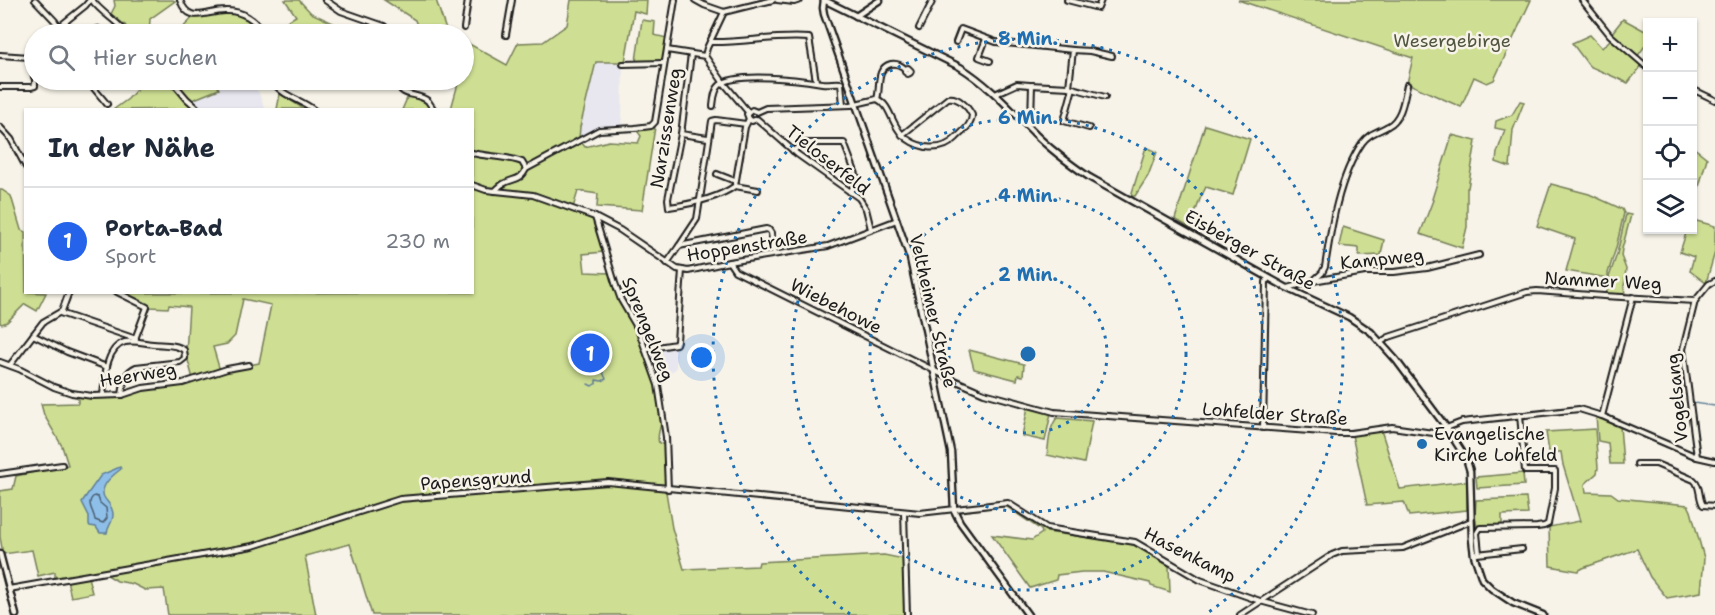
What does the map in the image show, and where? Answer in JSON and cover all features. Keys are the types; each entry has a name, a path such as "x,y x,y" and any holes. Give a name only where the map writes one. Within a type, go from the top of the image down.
{"main road":[{"name":"Eisberger Straße","path":"824,0 975,76 1062,158 1089,177 1268,278 1349,317 1371,332 1446,427 1466,458 1470,471 1471,521 1482,579 1513,603 1541,615"},
{"name":"Veltheimer Straße","path":"824,0 824,14 910,258 952,460 954,510"},
{"path":"856,15 880,0"},
{"path":"954,510 956,516 1028,615"},
{"path":"0,554 6,590 16,615"}],"street":[{"path":"35,0 56,24"},
{"path":"63,24 91,0 119,24"},
{"path":"180,0 184,10 191,14 200,15 228,10 241,13 258,24"},
{"path":"325,0 341,11 377,24"},
{"path":"465,24 468,0"},
{"path":"506,35 512,0"},
{"path":"495,191 503,184 524,175 526,169 599,130 651,126 655,122 675,0"},
{"path":"695,0 724,12 775,0 794,2 800,0"},
{"path":"919,28 933,0"},
{"path":"1067,0 1098,8 1101,0"},
{"path":"1582,0 1610,34 1643,64"},
{"path":"700,200 726,193 735,183 747,122 748,112 705,56 724,12"},
{"path":"956,42 961,29 996,42 1090,51 1112,56"},
{"path":"710,42 808,38 816,81"},
{"path":"986,39 979,57 990,61"},
{"name":"Narzissenweg","path":"667,50 705,56"},
{"path":"1073,50 1071,88 1064,121 1089,128"},
{"name":"Narzissenweg","path":"691,54 681,134 668,199 669,207 700,200"},
{"path":"0,55 24,56"},
{"path":"623,64 664,63"},
{"path":"877,99 880,89 879,79 884,68 900,64 905,69"},
{"path":"713,106 716,90 723,82 760,78 816,81 826,84 838,82 841,83 843,105"},
{"path":"995,94 1017,84 1071,88 1105,98"},
{"path":"1027,126 1031,119 1032,85"},
{"path":"1313,281 1325,267 1334,218 1345,179 1357,152 1362,142 1370,134 1389,126 1395,120 1407,85"},
{"path":"0,87 24,87"},
{"path":"95,90 107,104"},
{"path":"179,90 196,107"},
{"path":"279,90 312,108"},
{"path":"402,90 407,94 426,99 433,108"},
{"path":"1697,91 1715,100"},
{"path":"748,112 754,110 757,112 766,108 856,104 877,99 884,103 902,135 917,144 932,148 951,143 969,125 972,115 959,100 953,97 948,98 902,135"},
{"path":"667,263 697,219 711,123 714,120 752,121 757,119 757,112"},
{"name":"Tieloserfeld","path":"757,119 793,151 863,203 871,229"},
{"path":"0,127 11,139 24,163"},
{"path":"681,134 708,138"},
{"path":"793,151 807,143 844,143 857,177 850,192"},
{"path":"474,153 513,159 522,162 526,169"},
{"path":"717,174 735,183 758,190"},
{"name":"Hoppenstraße","path":"474,186 486,190 533,195 595,217 620,230 667,263 682,270 697,270 729,262 828,246 897,220"},
{"name":"Sprengelweg","path":"595,217 621,300 634,321 661,399 666,436 668,489"},
{"path":"679,246 769,230 774,255"},
{"name":"Kampweg","path":"1287,288 1365,272 1394,272 1427,268 1479,255"},
{"name":"Wiebehowe","path":"729,262 735,271 935,370"},
{"path":"645,349 676,344 682,270"},
{"path":"1263,428 1268,278"},
{"path":"1695,301 1709,284 1715,281"},
{"name":"Nammer Weg","path":"1381,342 1389,337 1527,292 1695,301"},
{"path":"60,313 68,294"},
{"path":"121,294 147,307 135,340"},
{"path":"1602,416 1633,297"},
{"name":"Vogelsang","path":"1695,301 1683,349 1697,457"},
{"path":"10,365 43,322 56,313 135,340 181,347 184,350 185,358 180,362 132,368 126,376 122,395"},
{"path":"33,335 67,352 107,367"},
{"path":"123,343 125,336"},
{"path":"104,395 107,367 113,351 123,343 135,340"},
{"name":"Heerweg","path":"0,362 63,391 81,395 122,395 143,388 183,383 227,369 249,365"},
{"name":"Lohfelder Straße","path":"935,370 946,378 984,393 1054,412 1263,428 1351,433 1392,427 1433,433 1462,422 1580,410 1602,416 1697,457 1715,461"},
{"path":"1520,415 1525,471 1555,471 1555,488 1548,524 1537,527 1480,528 1477,532 1476,554 1522,549"},
{"path":"1637,464 1656,464 1694,480 1698,485 1703,505 1715,506"},
{"path":"0,474 62,465"},
{"name":"Papensgrund","path":"6,590 253,546 400,499 608,482 904,512 954,510"},
{"name":"Hasenkamp","path":"954,510 1008,503 1047,528 1135,542 1200,580 1260,601 1312,615"},
{"path":"904,512 907,615"},
{"path":"1240,615 1332,555 1342,551 1403,548 1471,521"}],"shaded area":[{"path":"596,62 623,62 622,126 600,128 579,137 580,127"},
{"path":"217,90 257,90 265,108 193,108 187,102"},
{"path":"677,345 676,369 660,378 651,351"}],"green space":[{"path":"114,0 175,1 150,19 150,24 124,24 111,14 115,6"},
{"path":"285,0 299,0 311,13 335,24 282,24 296,16"},
{"path":"384,0 436,0 444,24 416,24 415,20"},
{"path":"571,0 647,0 646,14 634,11 625,62 596,62 579,139 585,147 609,141 638,143 641,136 635,128 655,127 642,210 597,207 598,194 578,191 572,211 593,220 603,252 583,254 585,272 609,273 652,370 660,407 661,421 658,440 659,443 665,445 665,486 672,528 684,569 758,566 759,562 884,555 904,559 906,615 372,615 350,544 305,556 316,615 168,615 164,589 145,590 133,584 117,581 101,571 55,578 55,572 38,576 32,550 3,554 0,537 0,491 13,489 16,476 68,465 62,446 44,415 41,404 78,403 78,395 110,396 193,379 186,353 189,307 169,305 168,308 150,307 123,294 474,294 474,108 451,108 456,90 474,90 474,47 507,65 518,43 543,42 567,25","holes":["243,299 271,305 259,363 220,371 213,347 227,344 235,336"]},
{"name":"Wesergebirge","path":"1238,0 1531,0 1494,80 1487,83 1474,77 1461,107 1407,83 1413,58"},
{"path":"218,12 244,17 255,24 186,24 194,16"},
{"path":"1623,19 1643,30 1643,49 1637,57 1611,34"},
{"path":"642,20 655,22 654,35 667,38 662,61 636,61"},
{"path":"1590,35 1602,48 1612,38 1642,65 1628,83 1589,66 1572,43"},
{"path":"136,90 217,90 187,102 193,108 116,108"},
{"path":"279,90 284,90 281,94 302,108 277,108"},
{"path":"408,96 424,100 431,108 403,108"},
{"path":"1520,101 1524,102 1513,130 1510,167 1496,162 1505,130 1495,128 1496,121 1512,115"},
{"path":"1205,125 1250,139 1233,195 1206,187 1190,228 1175,219"},
{"path":"1452,135 1476,141 1467,188 1467,227 1462,248 1420,234 1433,200"},
{"path":"1146,147 1157,152 1148,176 1135,196 1131,196"},
{"path":"1697,150 1707,158 1697,194"},
{"path":"1551,184 1589,194 1622,209 1624,213 1608,278 1566,271 1575,239 1537,226"},
{"path":"0,190 2,190 11,196 21,230 24,232 24,294 46,294 37,311 25,304 7,322 0,323"},
{"path":"1626,214 1631,215 1621,256 1626,269 1625,294 1606,294 1609,277"},
{"path":"1697,221 1715,226 1715,252 1706,283 1690,271 1694,257 1680,252 1686,234 1697,234"},
{"path":"1343,227 1384,240 1381,255 1359,256 1359,248 1339,246"},
{"path":"969,350 1024,364 1023,376 1018,375 1017,380 974,369"},
{"path":"1028,407 1051,413 1045,441 1022,436"},
{"path":"1596,416 1620,426 1623,464 1610,464 1608,443 1598,441"},
{"path":"1057,418 1092,421 1084,463 1047,455 1051,430"},
{"path":"1595,429 1598,468 1597,473 1585,484 1586,492 1611,493 1618,498 1688,505 1704,558 1701,592 1667,598 1650,577 1637,549 1578,571 1550,566 1549,527 1580,521 1561,452 1549,452 1546,432"},
{"path":"1381,430 1400,489 1467,481 1467,510 1409,516 1404,502 1367,505 1352,435"},
{"path":"1523,473 1524,485 1477,488 1476,477"},
{"path":"1526,498 1528,514 1502,515 1502,526 1477,527 1476,500"},
{"path":"1008,504 1047,529 1047,532 1134,545 1169,566 1170,592 1151,586 1150,583 1103,572 1057,575 1056,580 1030,588 992,535 1032,540 1042,533 1041,530 1007,507 960,511"},
{"path":"88,577 92,593 71,597 67,580"}],"water":[{"path":"120,467 121,469 114,474 103,489 104,497 113,515 107,533 100,533 96,527 89,525 89,516 82,502 101,475"}],"waterway":[{"path":"596,384 596,380 606,379 602,370"},
{"path":"588,384 592,386 595,384"},
{"path":"1693,403 1715,406"}],"place":[{"name":"Porta-Bad","path":"590,353"},
{"name":"Evangelische Kirche Lohfeld","path":"1422,444"}]}
